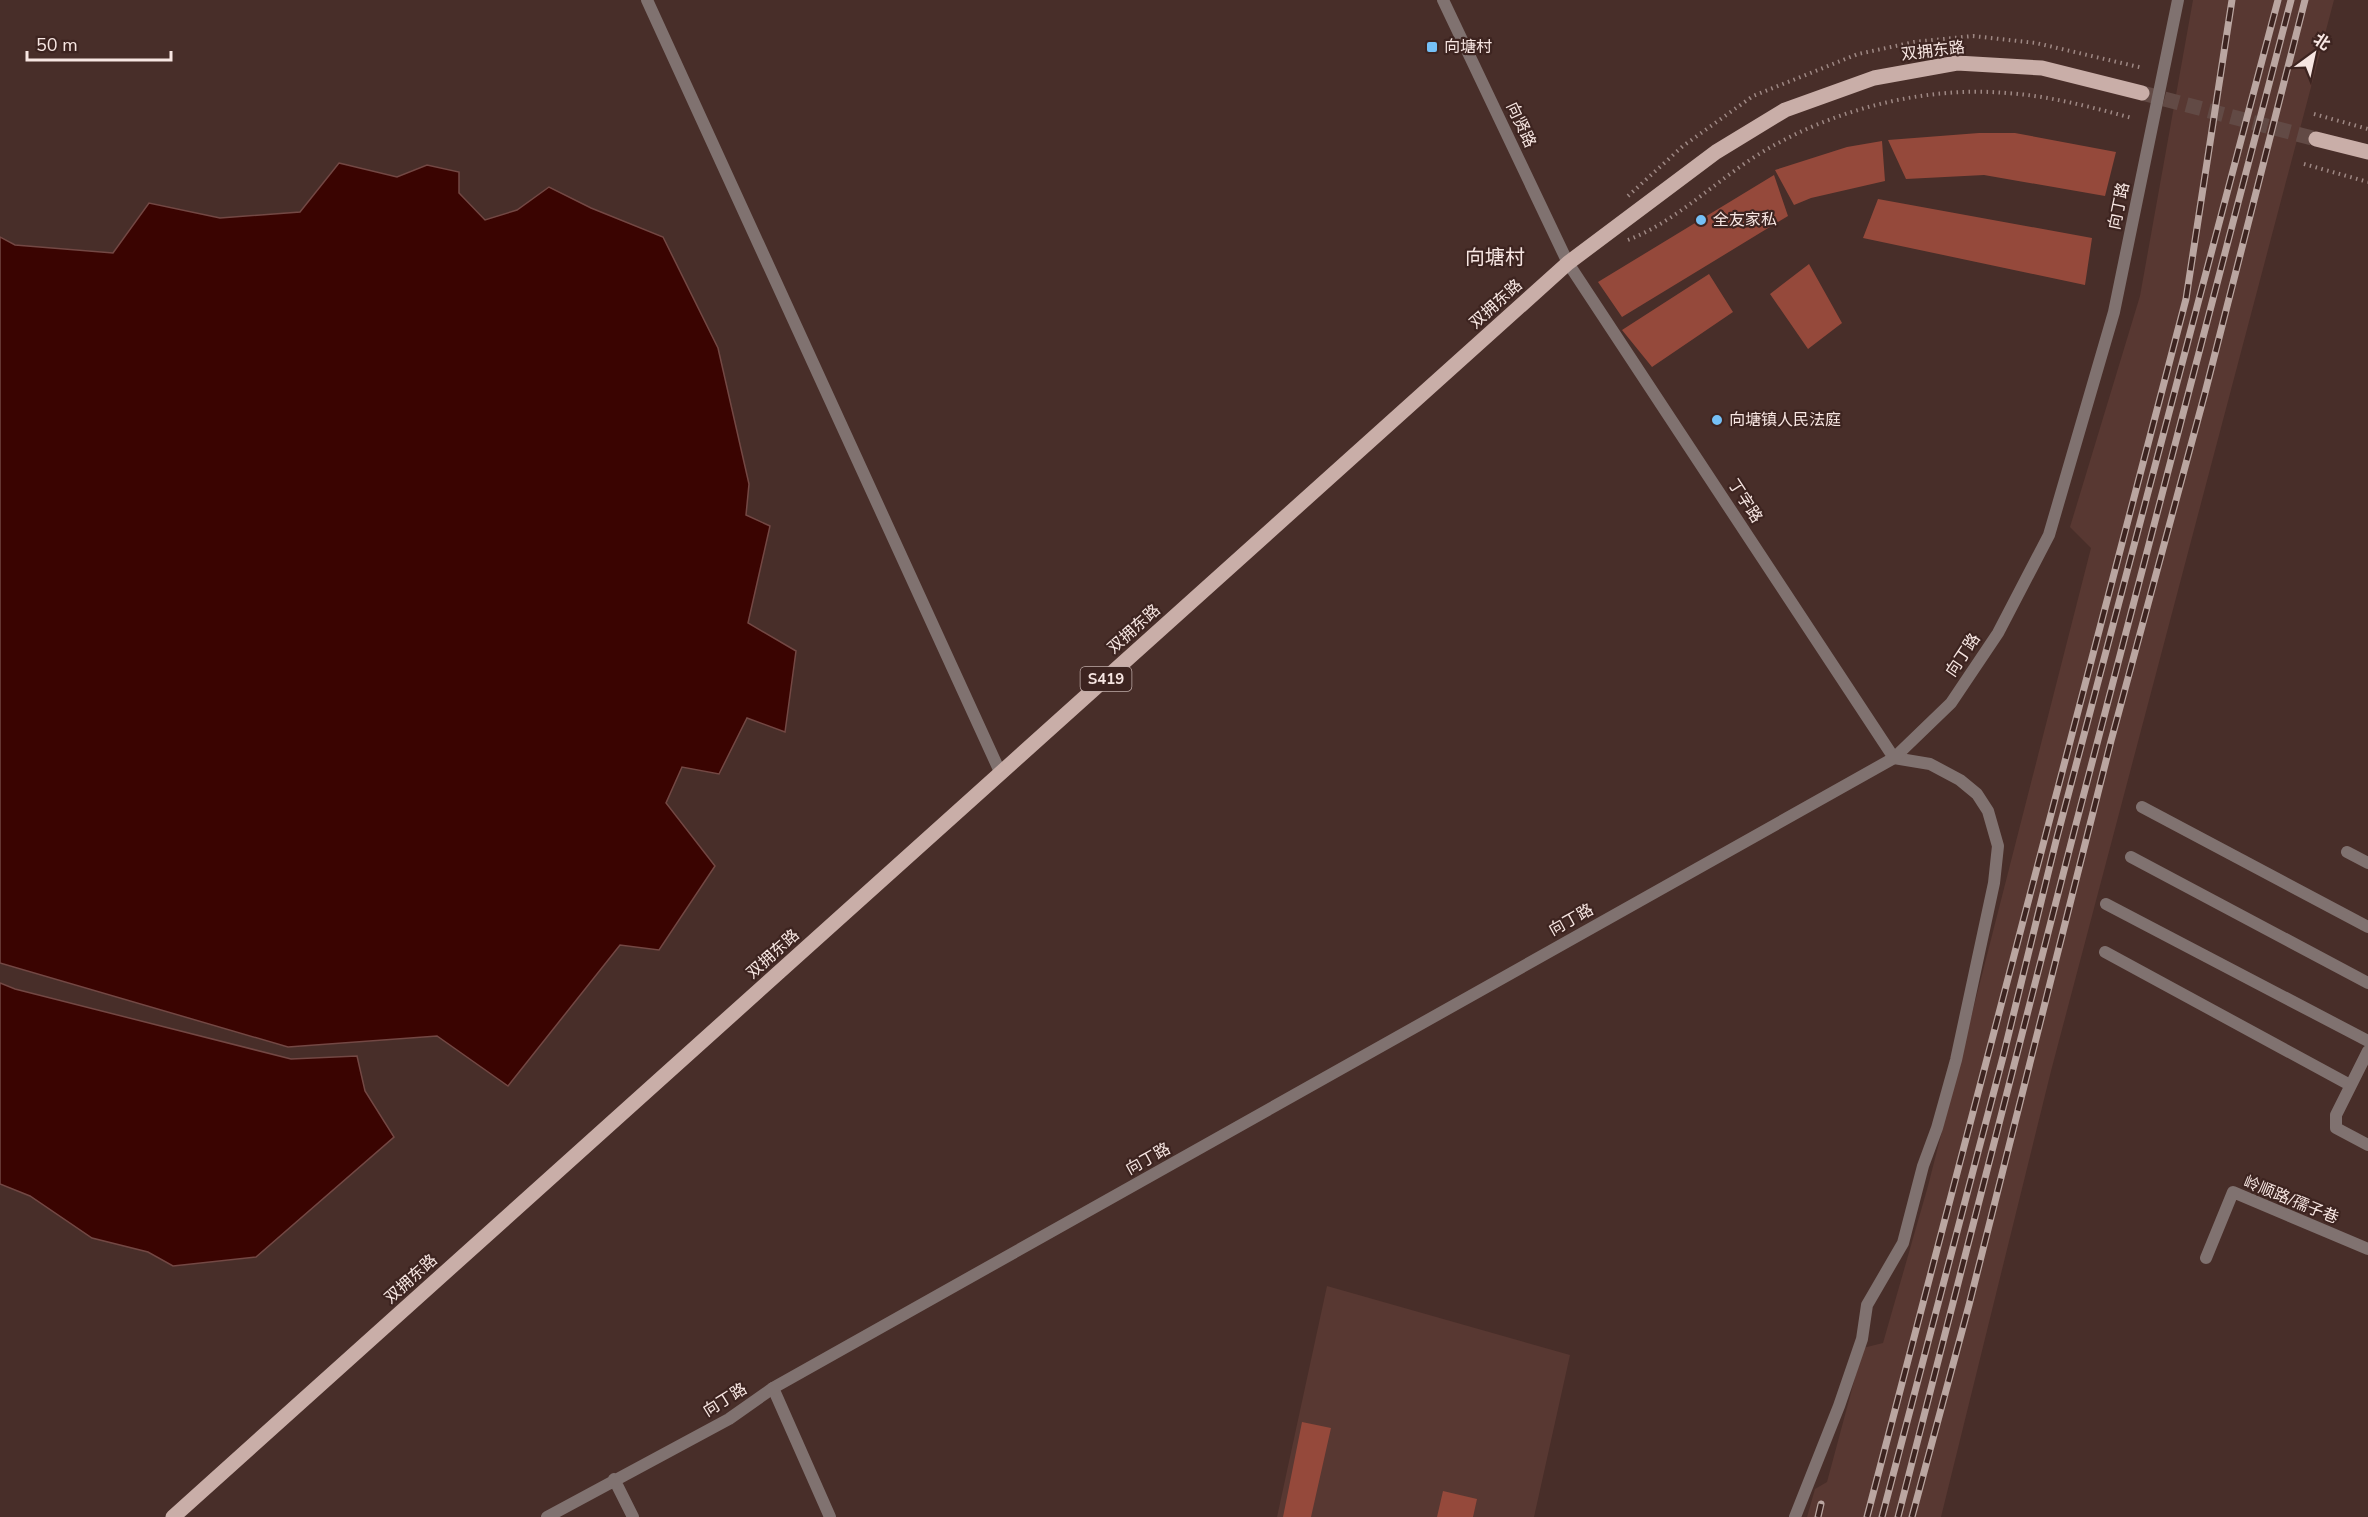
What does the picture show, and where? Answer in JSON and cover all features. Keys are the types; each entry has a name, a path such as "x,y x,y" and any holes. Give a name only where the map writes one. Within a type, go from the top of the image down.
{"main road":[{"name":"双拥东路","path":"173,1517 1568,263 1716,153 1785,110 1874,78 1957,63 2042,68 2142,93"},
{"path":"2316,139 2368,152"}],"street":[{"path":"647,0 1000,774"},
{"name":"向贤路","path":"1443,0 1568,263"},
{"name":"向丁路","path":"547,1517 729,1419 774,1388 1894,758 1951,703 1998,633 2049,535 2114,312 2178,0"},
{"name":"丁字路","path":"1568,263 1894,758"},
{"path":"1795,1517 1839,1406 1862,1339 1867,1305 1903,1243 1923,1166 1937,1128 1956,1060 1994,883 1998,846 1988,812 1977,794 1960,780 1930,764 1894,758"},
{"path":"2142,807 2368,927"},
{"path":"2347,852 2368,862"},
{"path":"2131,857 2368,983"},
{"path":"2106,904 2368,1041"},
{"path":"2105,952 2350,1085"},
{"path":"2368,1051 2336,1114 2336,1128 2368,1145"},
{"name":"岭顺路/孺子巷","path":"2206,1258 2233,1192 2368,1249"},
{"path":"774,1388 830,1517"},
{"path":"615,1479 633,1517"}],"path":[{"path":"1620,243 1652,231 1764,152 1831,119 1888,103 1940,93 2007,93 2075,102 2132,118"},
{"path":"2314,114 2368,129"},
{"path":"2304,164 2368,182"}],"shaded area":[{"path":"2193,0 2334,0 2051,1071 1941,1517 1807,1517 1815,1489 1827,1482 1863,1348 1883,1343 1928,1186 2091,548 2070,527 2140,296"},
{"path":"339,163 397,177 427,165 459,172 459,193 485,220 517,210 549,187 591,208 663,237 718,348 749,484 746,515 770,526 748,623 796,651 785,732 747,718 719,774 682,767 666,803 715,866 659,950 620,945 508,1086 437,1036 288,1047 0,963 0,237 15,245 113,253 149,203 220,218 300,212"},
{"path":"0,983 15,989 291,1059 357,1056 365,1091 394,1137 256,1257 173,1266 148,1252 92,1238 30,1196 0,1184"},
{"path":"1327,1286 1570,1355 1534,1517 1277,1517"}],"building":[{"path":"1979,133 2015,133 2116,152 2105,196 1984,175 1906,179 1888,140"},
{"path":"1882,141 1885,181 1811,198 1794,205 1775,170 1847,147"},
{"path":"1774,175 1788,216 1622,317 1598,282"},
{"path":"1878,199 2092,238 2085,285 1863,238"},
{"path":"1809,264 1842,323 1808,349 1770,294"},
{"path":"1709,274 1733,312 1652,367 1622,330"},
{"path":"1302,1422 1331,1428 1311,1517 1283,1517"},
{"path":"1443,1491 1477,1499 1473,1517 1437,1517"}],"tunnel":[{"path":"2142,93 2316,139"}],"railway":[{"path":"1867,1517 2186,299 2232,0"},
{"path":"1882,1517 2003,1057 2056,841 2278,0"},
{"path":"1898,1517 2291,0"},
{"path":"1912,1517 1969,1305 2111,741 2205,393 2305,0"},
{"path":"1818,1517 1821,1504"}],"place":[{"name":"向塘村","path":"1432,47"},
{"name":"全友家私","path":"1701,220"},
{"name":"向塘镇人民法庭","path":"1717,420"}],"district":[{"name":"向塘村","path":"1495,257"}]}
